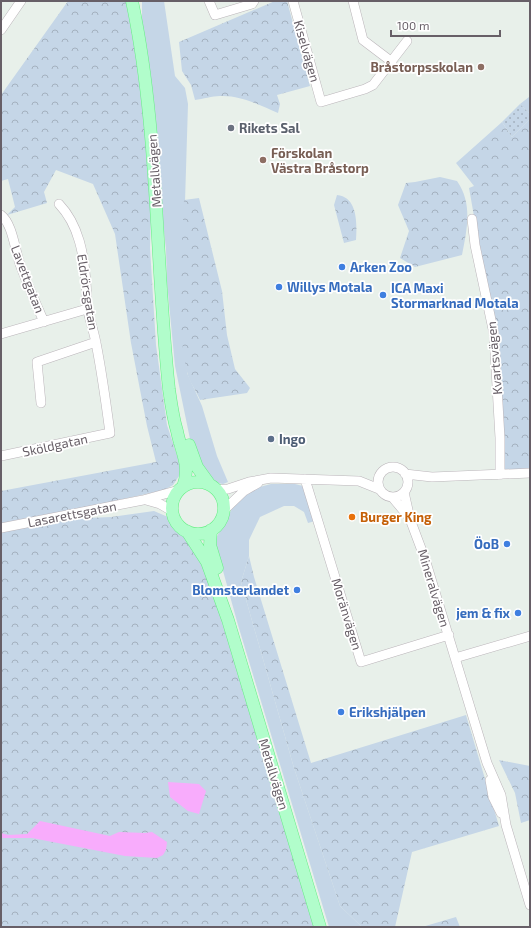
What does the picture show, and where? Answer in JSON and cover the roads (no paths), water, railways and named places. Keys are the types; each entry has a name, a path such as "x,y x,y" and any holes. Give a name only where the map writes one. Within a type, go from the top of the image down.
{"main road":[{"name":"Metallvägen","path":"132,1 143,58 152,135 160,283 172,408 186,467 186,477 181,488"},
{"name":"Metallvägen","path":"165,342 190,449 198,467 213,488"},
{"path":"196,482 213,488 223,502 223,511 218,524 211,530 199,534 187,531 177,523 172,511 174,498 181,488 196,482"},
{"name":"Metallvägen","path":"211,530 210,549 217,569 228,620"},
{"name":"Metallvägen","path":"187,531 207,562 228,620 320,927"}],"street":[{"path":"1,30 21,1"},
{"path":"208,1 215,15 252,4 254,1"},
{"name":"Kiselvägen","path":"293,1 321,102 370,87 376,82 392,62"},
{"path":"353,1 363,40 392,62 407,41"},
{"name":"Eldrörsgatan","path":"59,204 71,220 77,232 84,267 87,309 96,342 110,433"},
{"name":"Lavettgatan","path":"1,214 5,217 8,224 20,265 44,322"},
{"name":"Kvartsvägen","path":"472,218 475,245 494,334 500,438 500,474"},
{"path":"1,334 87,309"},
{"path":"41,403 37,362 96,342"},
{"name":"Sköldgatan","path":"1,456 110,433"},
{"path":"358,482 379,475 384,470 392,467 405,474 432,477 530,473"},
{"path":"405,474 407,479 405,490"},
{"path":"379,475 379,489"},
{"path":"213,488 228,489 249,482 271,478 306,479 358,482 379,489 384,495 393,498 400,496 405,490 415,483 432,477"},
{"name":"Moränvägen","path":"306,479 361,662 449,635"},
{"path":"223,511 244,491 262,480"},
{"name":"Lasarettsgatan","path":"1,528 143,500 181,488"},
{"name":"Mineralvägen","path":"405,490 410,519 423,553 449,635 487,763 501,795 506,825 530,905"},
{"name":"Mineralvägen","path":"393,498 410,519"},
{"name":"Lasarettsgatan","path":"143,500 160,504 172,511"},
{"path":"455,658 530,636"}],"place":[{"name":"Bråstorpsskolan","path":"481,67"},
{"name":"Rikets Sal","path":"231,128"},
{"name":"Förskolan Västra Bråstorp","path":"263,160"},
{"name":"Arken Zoo","path":"342,267"},
{"name":"Willys Motala","path":"279,287"},
{"name":"ICA Maxi Stormarknad Motala","path":"383,295"},
{"name":"Ingo","path":"271,439"},
{"name":"Burger King","path":"352,517"},
{"name":"ÖoB","path":"507,544"},
{"name":"Blomsterlandet","path":"297,590"},
{"name":"jem & fix","path":"518,613"},
{"name":"Erikshjälpen","path":"341,712"}]}
